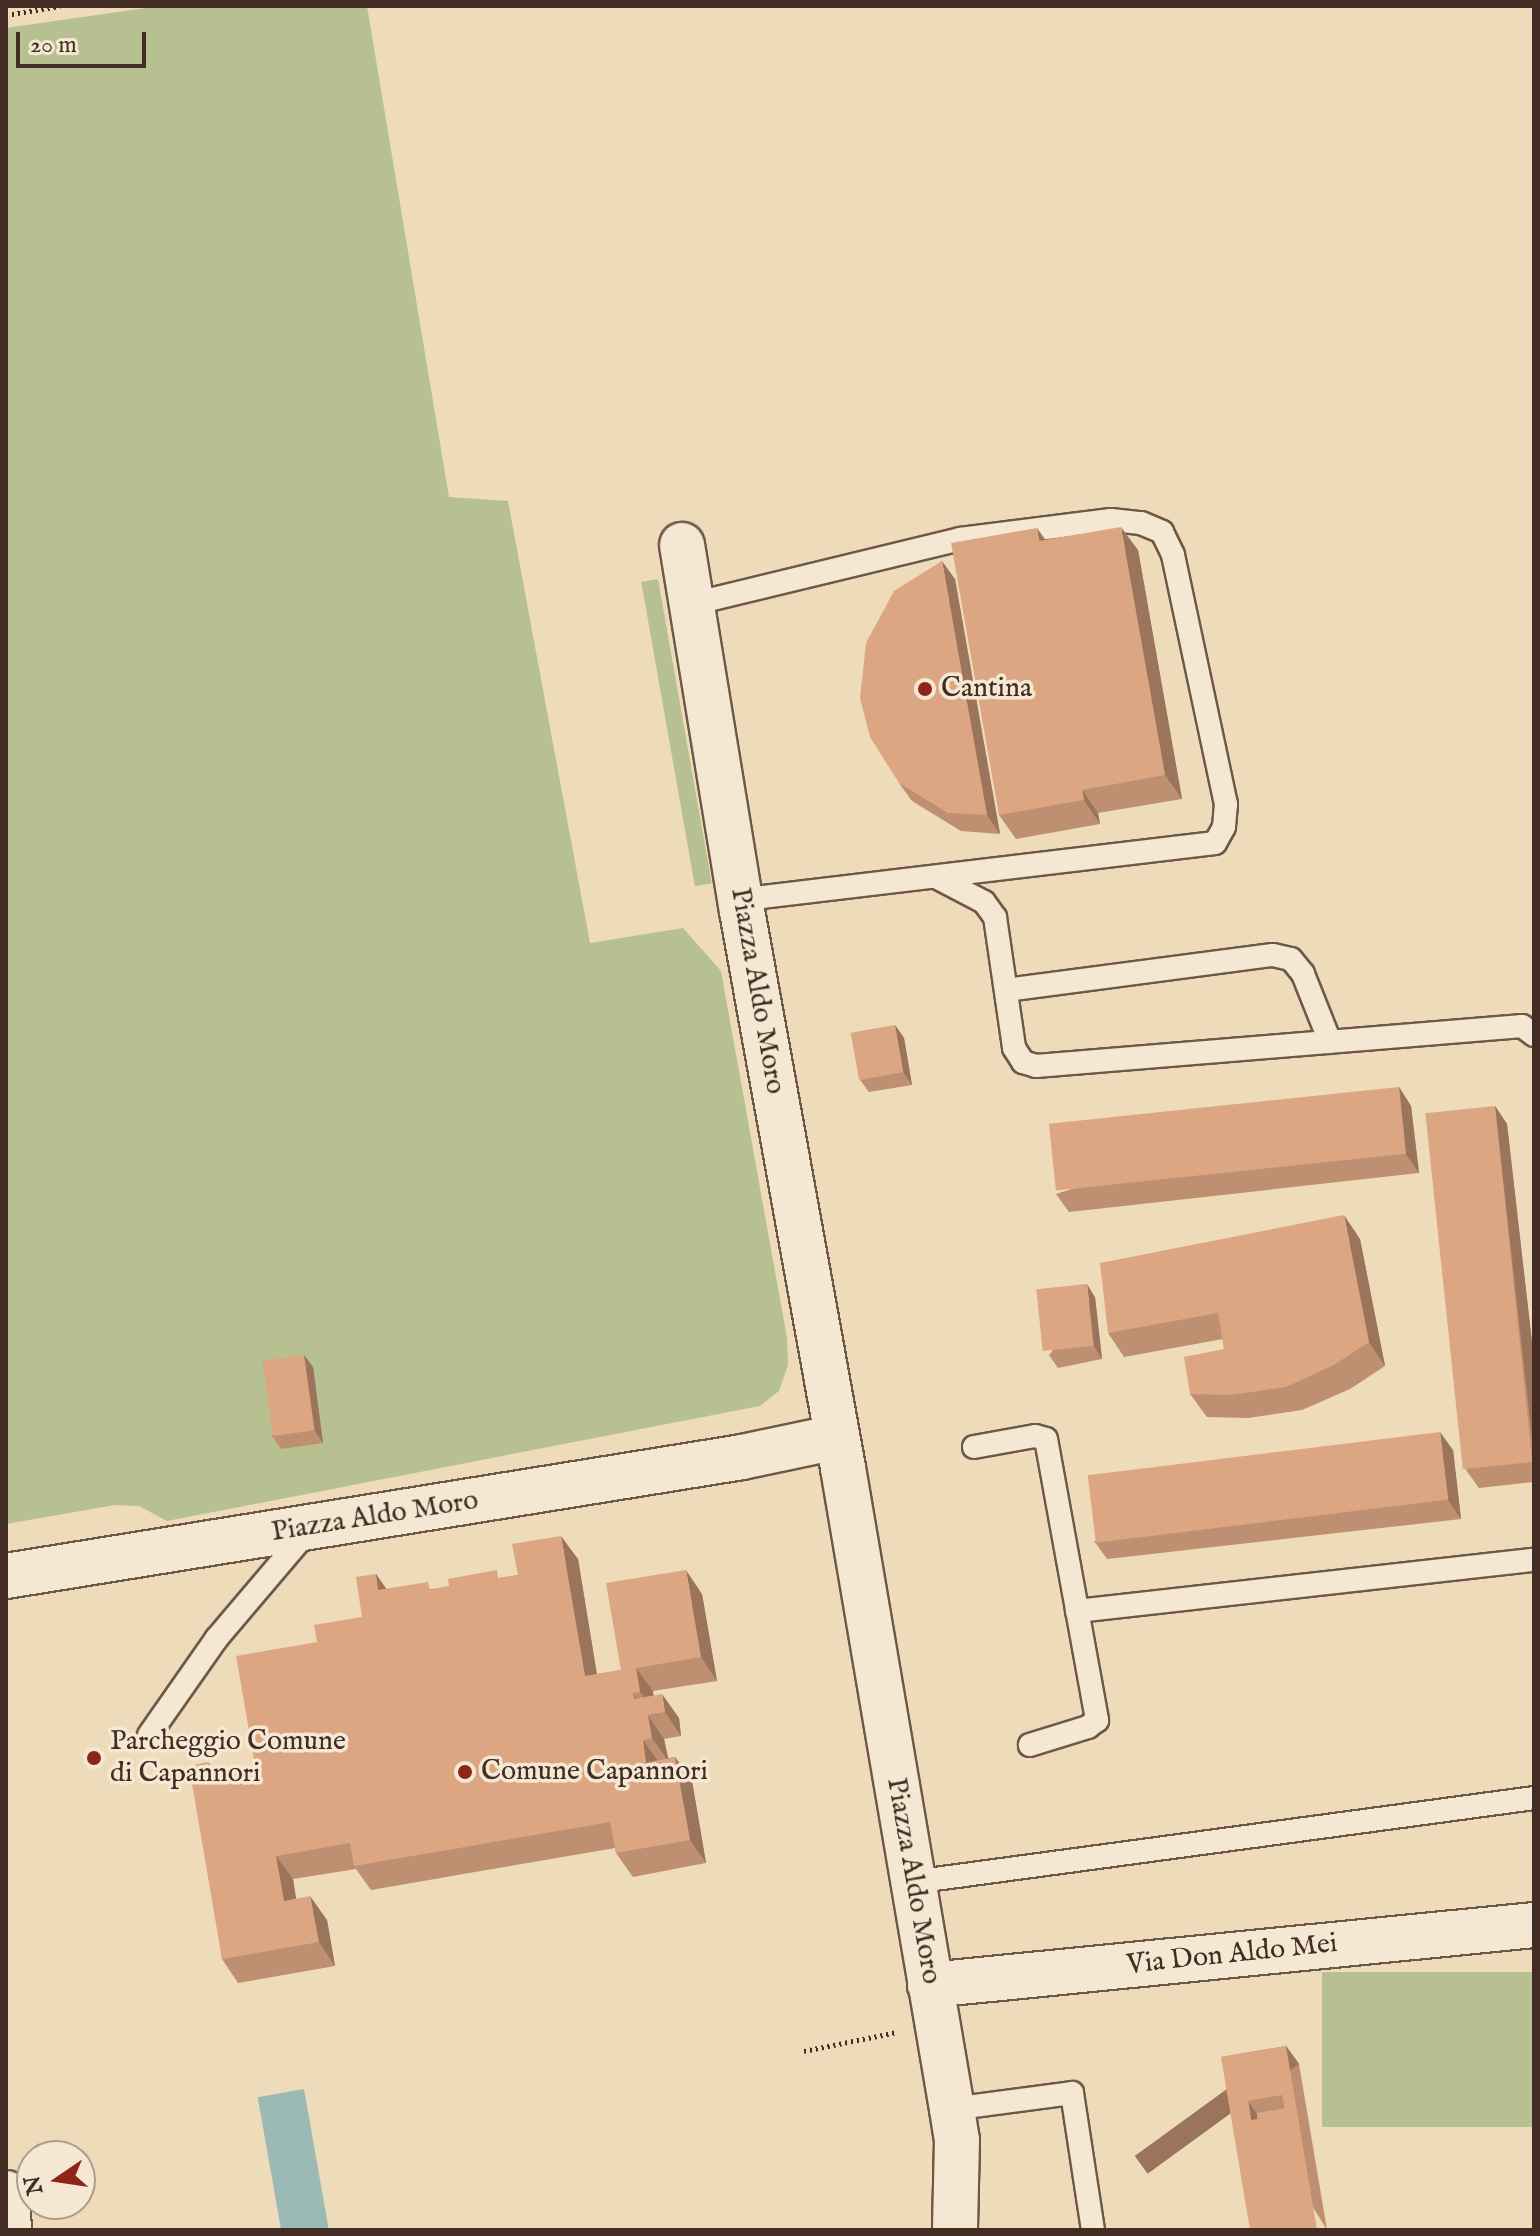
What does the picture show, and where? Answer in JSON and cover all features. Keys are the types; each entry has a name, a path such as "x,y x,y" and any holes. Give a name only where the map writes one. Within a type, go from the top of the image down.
{"street":[{"name":"Piazza Aldo Moro","path":"682,545 740,900 837,1437 952,2109 957,2140 955,2230"},
{"name":"Piazza Aldo Moro","path":"6,1576 742,1457 837,1437"},
{"name":"Via Don Aldo Mei","path":"930,1985 1534,1925"},
{"path":"6,2193 9,2230"}],"lane":[{"path":"692,604 960,539 1111,520 1141,523 1162,532 1173,555 1226,804 1224,827 1215,843 740,900"},
{"path":"936,877 984,902 995,917 1014,1048 1023,1062 1036,1066 1522,1026 1534,1035"},
{"path":"1006,990 1273,955 1291,959 1303,974 1330,1042"},
{"path":"974,1447 1035,1436 1046,1439 1097,1720 1088,1727 1030,1745"},
{"path":"149,1735 217,1638 311,1528"},
{"path":"1077,1611 1534,1560"},
{"path":"913,1882 1534,1798"},
{"path":"952,2109 1072,2093 1093,2230"}],"path":[{"path":"6,15 60,6"}],"green space":[{"path":"160,6 367,6 449,497 508,501 590,943 683,928 721,971 787,1338 788,1365 779,1391 760,1406 167,1521 139,1506 115,1505 6,1524 6,28"},
{"path":"658,579 712,883 695,886 641,582"},
{"path":"1322,1972 1534,1972 1534,2127 1322,2127"}],"water":[{"path":"304,2089 329,2230 281,2230 258,2097"}],"building":[{"path":"1121,527 1165,775 1082,790 1084,800 999,815 951,543 1037,528 1039,541"},
{"name":"Cantina","path":"942,561 987,815 948,813 899,783 870,737 860,698 866,643 894,591"},
{"path":"895,1025 903,1072 859,1080 851,1033"},
{"path":"1399,1087 1406,1154 1056,1190 1049,1124"},
{"path":"1495,1106 1532,1462 1463,1469 1425,1113"},
{"path":"1344,1215 1369,1342 1334,1365 1286,1387 1231,1395 1190,1394 1184,1357 1224,1349 1218,1313 1108,1333 1100,1263"},
{"path":"1087,1284 1093,1346 1043,1351 1036,1289"},
{"path":"304,1355 315,1430 273,1436 262,1361"},
{"path":"1440,1432 1448,1499 1096,1543 1088,1475"},
{"name":"Comune Capannori","path":"561,1536 585,1676 621,1670 606,1583 686,1570 701,1657 636,1668 640,1692 633,1693 634,1699 662,1694 665,1712 648,1715 652,1738 643,1740 646,1763 675,1757 690,1840 616,1853 610,1822 354,1866 350,1843 276,1856 284,1901 310,1896 319,1942 222,1959 189,1766 208,1762 210,1773 255,1765 236,1656 317,1642 314,1625 362,1617 356,1577 376,1574 378,1590 428,1582 430,1590 449,1586 448,1579 497,1570 498,1578 518,1575 512,1544"},
{"path":"1286,2046 1317,2230 1250,2230 1221,2057","holes":["1282,2095 1286,2115 1251,2120 1248,2101"]},
{"path":"1285,2108 1286,2115 1257,2119 1257,2113"}],"place":[{"name":"Cantina","path":"925,689"},
{"name":"Parcheggio Comune di Capannori","path":"94,1758"},
{"name":"Comune Capannori","path":"465,1772"}]}
